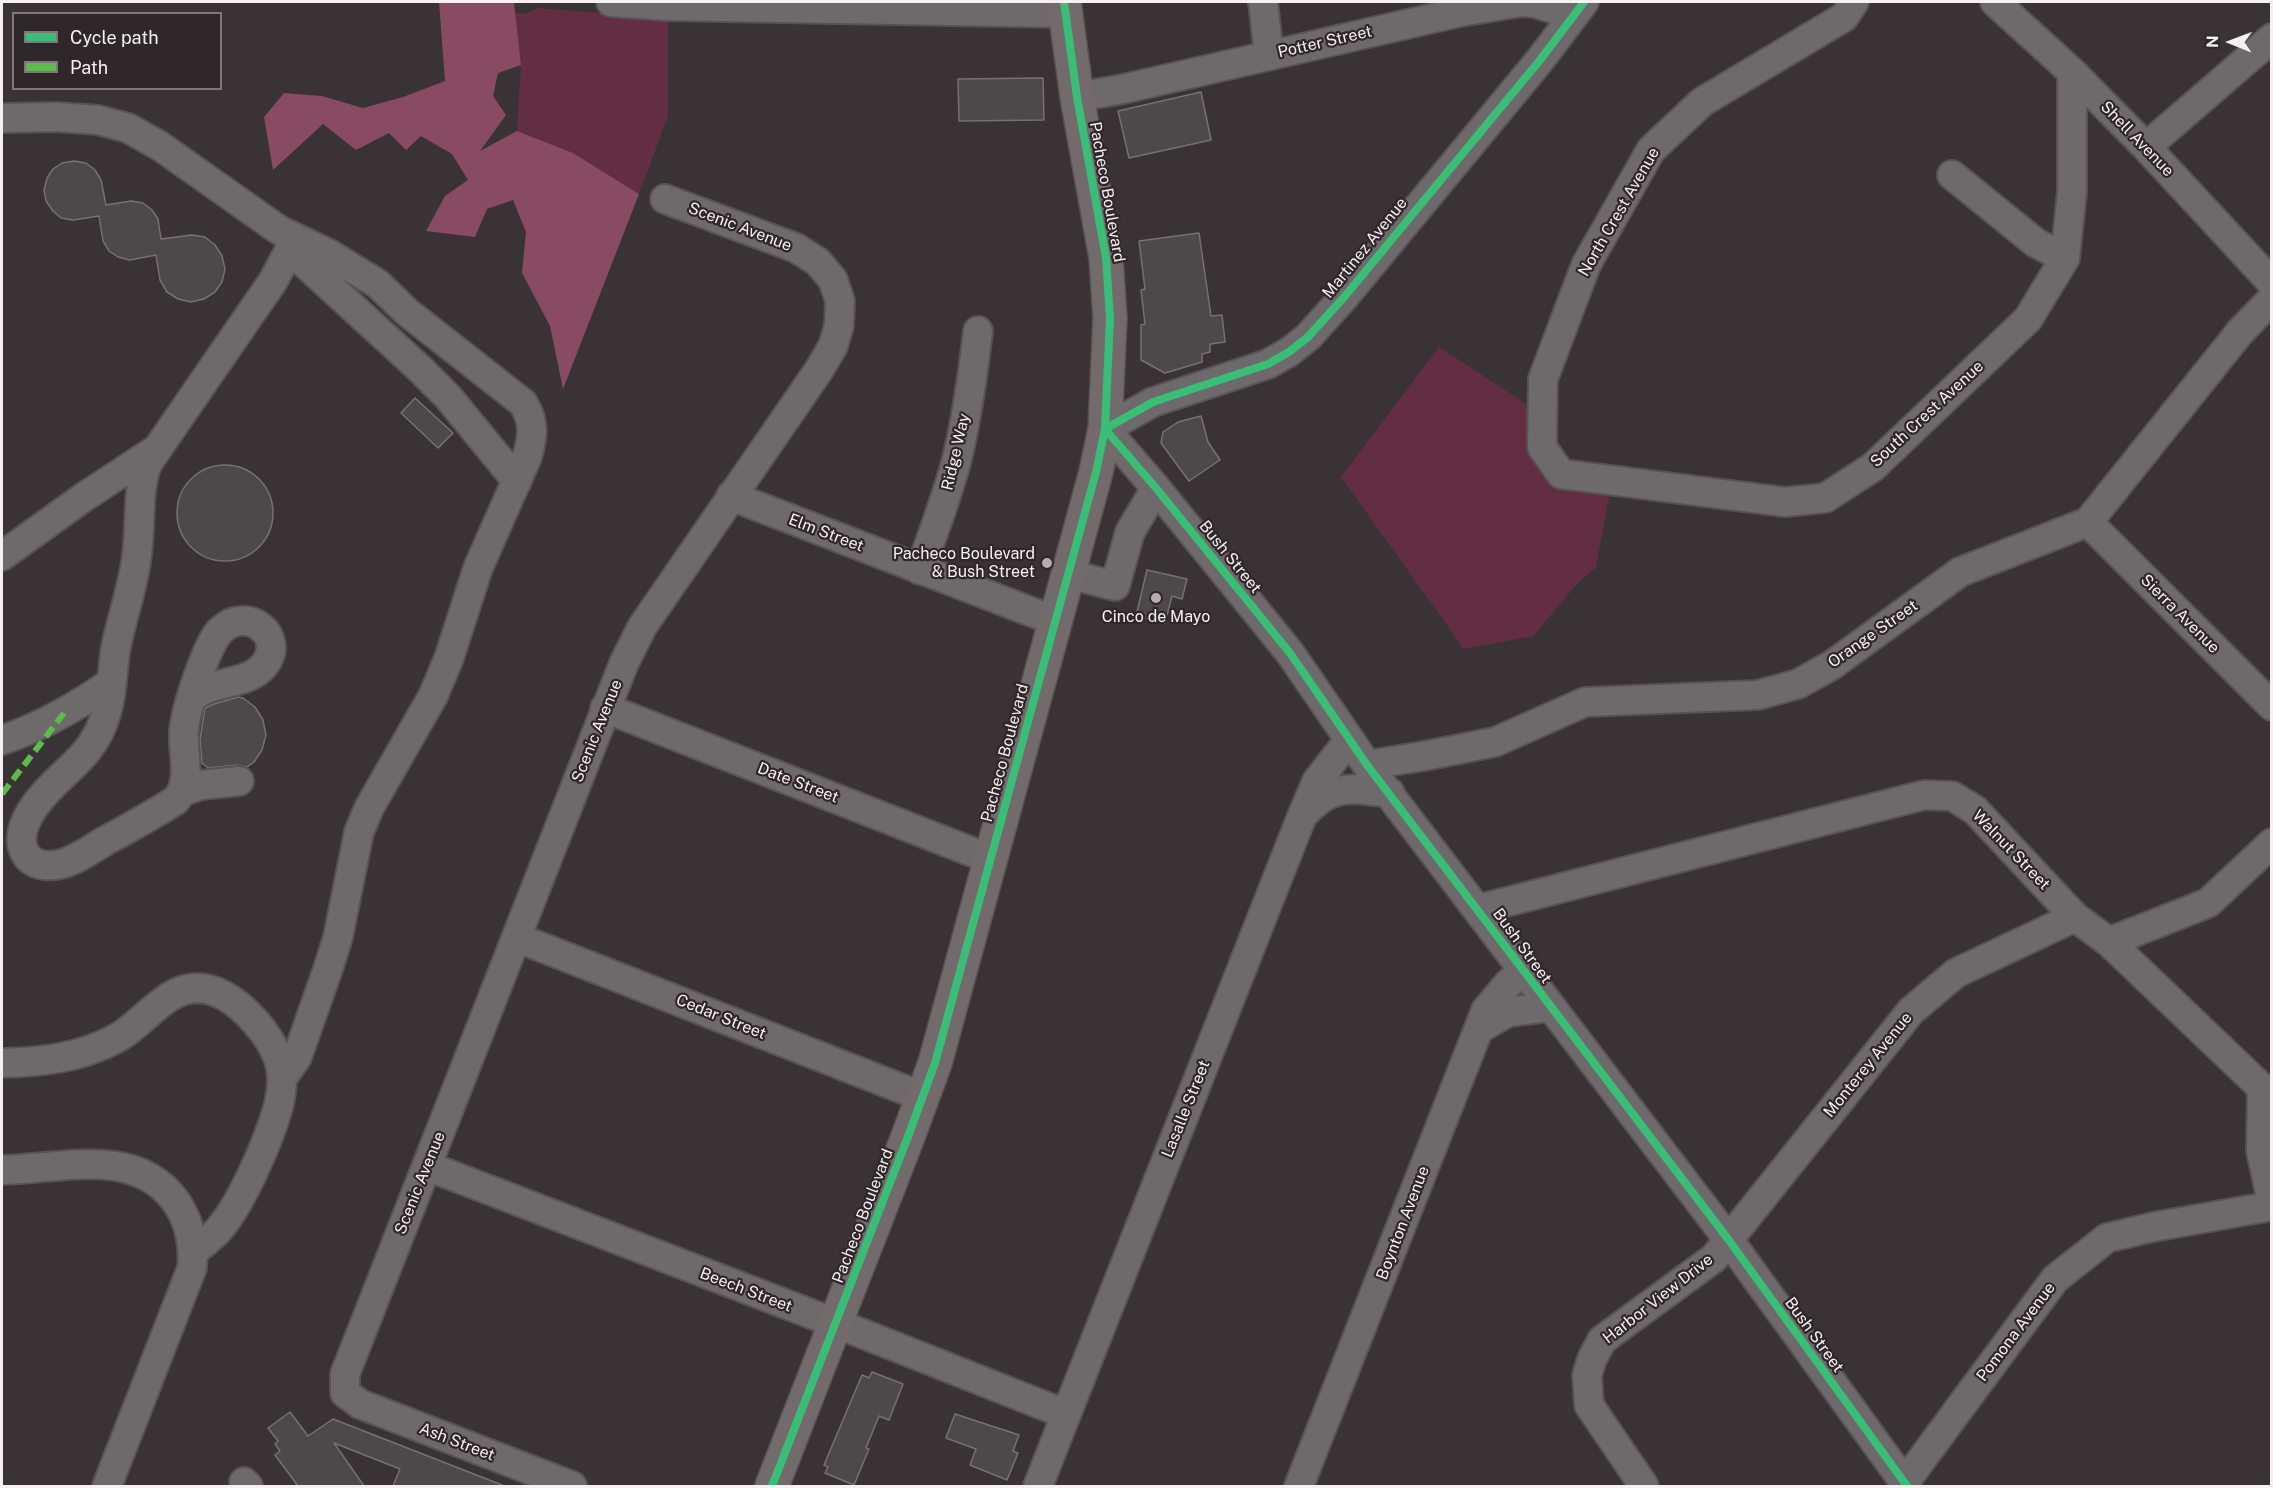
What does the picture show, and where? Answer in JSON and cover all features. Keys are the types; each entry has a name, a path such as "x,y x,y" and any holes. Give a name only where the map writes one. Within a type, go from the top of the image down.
{"main road":[{"name":"Pacheco Boulevard","path":"772,1486 935,1063 1068,574 1105,429 1110,318 1106,258 1077,97 1064,7"}],"street":[{"path":"611,2 668,6 1064,7"},
{"path":"1263,2 1269,55"},
{"name":"North Crest Avenue","path":"1542,447 1543,379 1586,265 1651,150 1702,102 1844,17 1854,2"},
{"name":"Shell Avenue","path":"1995,2 2072,72 2146,147 2271,283"},
{"name":"Potter Street","path":"1077,97 1123,89 1460,12 1510,3 1536,3 1579,8"},
{"name":"Martinez Avenue","path":"1105,429 1153,402 1268,364 1289,352 1308,337 1345,296 1579,8"},
{"path":"2146,147 2271,38"},
{"name":"South Crest Avenue","path":"1542,447 1561,474 1785,502 1825,498 1873,467 2028,319 2065,258 2072,192 2072,72"},
{"path":"2,118 56,117 98,120 128,128 160,146 279,230 448,397 516,481"},
{"path":"1953,175 2036,243 2065,258"},
{"name":"Scenic Avenue","path":"345,1393 345,1374 518,938 605,708 642,627 833,346 839,326 840,301 833,280 818,262 796,248 664,199"},
{"path":"191,699 184,730 186,783 184,791 176,800 149,818 71,861 49,866 33,862 27,857 23,850 22,839 27,819 41,799 89,750 105,717 110,698 116,649 137,558 141,481 147,464 154,451 212,373 273,281 293,244"},
{"path":"283,1077 297,1057 338,937 359,832 369,808 433,696 449,658 478,568 532,440 533,425 523,403 407,312 378,284 355,268 293,244"},
{"path":"2088,522 2240,332 2271,299"},
{"name":"Ridge Way","path":"920,570 957,458 978,331"},
{"name":"Bush Street","path":"1105,429 1290,653 1367,765 1479,909 1728,1239 1904,1485"},
{"path":"2,556 84,497 154,451"},
{"path":"1068,574 1115,586 1130,532 1156,488"},
{"name":"Elm Street","path":"730,495 1055,621"},
{"name":"Sierra Avenue","path":"2088,522 2271,706"},
{"name":"Orange Street","path":"1367,765 1495,742 1585,702 1758,695 1798,684 1832,665 1960,572 2088,522"},
{"path":"2,740 63,713 89,699 112,682"},
{"name":"Date Street","path":"605,708 990,859"},
{"name":"Lasalle Street","path":"1038,1486 1302,816 1317,781 1349,740"},
{"path":"184,791 201,785 239,781"},
{"path":"1302,816 1315,801 1326,794 1360,790 1390,793"},
{"name":"Walnut Street","path":"1479,909 1924,795 1952,796 1975,810 2076,917 2109,942 2268,1085 2261,1151 2271,1201"},
{"path":"2109,942 2208,903 2271,843"},
{"name":"Monterey Avenue","path":"1728,1239 1911,1011 1956,973 2076,917"},
{"name":"Cedar Street","path":"518,938 923,1097"},
{"name":"Boynton Avenue","path":"1299,1486 1486,1010 1523,970"},
{"path":"2,1063 55,1059 98,1047 117,1038 169,997 181,991 196,988 223,994 240,1005 270,1041 280,1060 283,1077 276,1115 243,1192 223,1225 194,1251"},
{"path":"1479,1029 1508,1012 1550,1006"},
{"path":"2,1170 98,1164 122,1165 145,1174 165,1187 179,1206 189,1230 194,1251 192,1268 107,1486"},
{"name":"Beech Street","path":"427,1166 1065,1414"},
{"name":"Pomona Avenue","path":"1904,1485 2055,1279 2107,1238 2153,1227 2271,1206"},
{"name":"Harbor View Drive","path":"1644,1486 1621,1456 1589,1406 1587,1375 1592,1359 1602,1340 1714,1258 1728,1239"},
{"name":"Ash Street","path":"345,1393 360,1404 573,1486"}],"shaded area":[{"path":"439,2 514,2 521,65 498,73 493,96 506,115 480,151 517,131 573,153 639,194 563,389 550,326 522,273 526,232 513,200 487,209 475,237 426,231 445,196 468,180 452,154 421,136 406,150 389,133 356,150 323,124 273,170 264,117 284,93 322,96 363,108 403,97 445,81"},
{"path":"537,8 668,18 668,116 639,194 573,153 517,131 521,65 514,13 526,14"},
{"path":"1439,347 1542,414 1561,474 1612,481 1596,567 1577,584 1533,636 1464,649 1341,477"}],"building":[{"path":"1043,78 1044,120 959,121 958,79"},
{"path":"1201,92 1211,140 1129,158 1118,111"},
{"path":"74,161 86,163 95,170 101,180 106,205 131,201 143,203 152,210 158,219 161,239 192,235 205,237 215,245 222,256 225,269 222,282 215,292 204,299 191,302 178,299 167,292 160,280 156,255 130,260 118,257 109,251 103,241 99,216 73,220 61,218 53,211 46,201 44,190 47,178 53,169 62,163"},
{"path":"1199,233 1211,316 1222,315 1225,342 1210,344 1210,352 1202,354 1202,362 1165,373 1141,360 1141,325 1145,324 1141,290 1145,289 1139,241"},
{"path":"415,398 453,433 438,448 401,413"},
{"path":"1201,416 1208,442 1220,460 1189,481 1161,443 1163,432 1178,422"},
{"path":"225,465 243,468 259,479 270,495 273,513 270,531 259,547 243,558 225,561 207,558 191,547 180,531 177,513 180,495 191,479 207,468"},
{"name":"Cinco de Mayo","path":"1147,570 1187,579 1182,599 1172,596 1165,623 1136,616"},
{"path":"238,697 255,707 263,720 266,735 262,750 254,762 247,767 237,765 208,768 202,763 200,739 205,708"},
{"path":"872,1372 903,1384 889,1420 879,1416 866,1448 869,1449 854,1485 825,1473 828,1467 824,1465 862,1375 869,1378"},
{"path":"290,1412 308,1436 333,1419 502,1486 393,1486 400,1469 334,1443 364,1486 298,1486 275,1455 280,1451 275,1444 278,1441 268,1428"},
{"path":"955,1414 1019,1435 1013,1451 1018,1453 1007,1480 970,1465 976,1449 946,1438"}],"marked path":[{"path":"2,794 64,713"}],"cycle path":[{"path":"772,1486 935,1063 1096,472 1105,429 1110,318 1106,258 1077,97 1064,2"},
{"path":"1584,2 1540,60 1345,296 1308,337 1289,352 1268,364 1153,402 1105,429 1290,653 1367,765 1728,1239 1907,1486"}],"place":[{"name":"Pacheco Boulevard & Bush Street","path":"1047,563"},
{"name":"Cinco de Mayo","path":"1156,598"}]}
